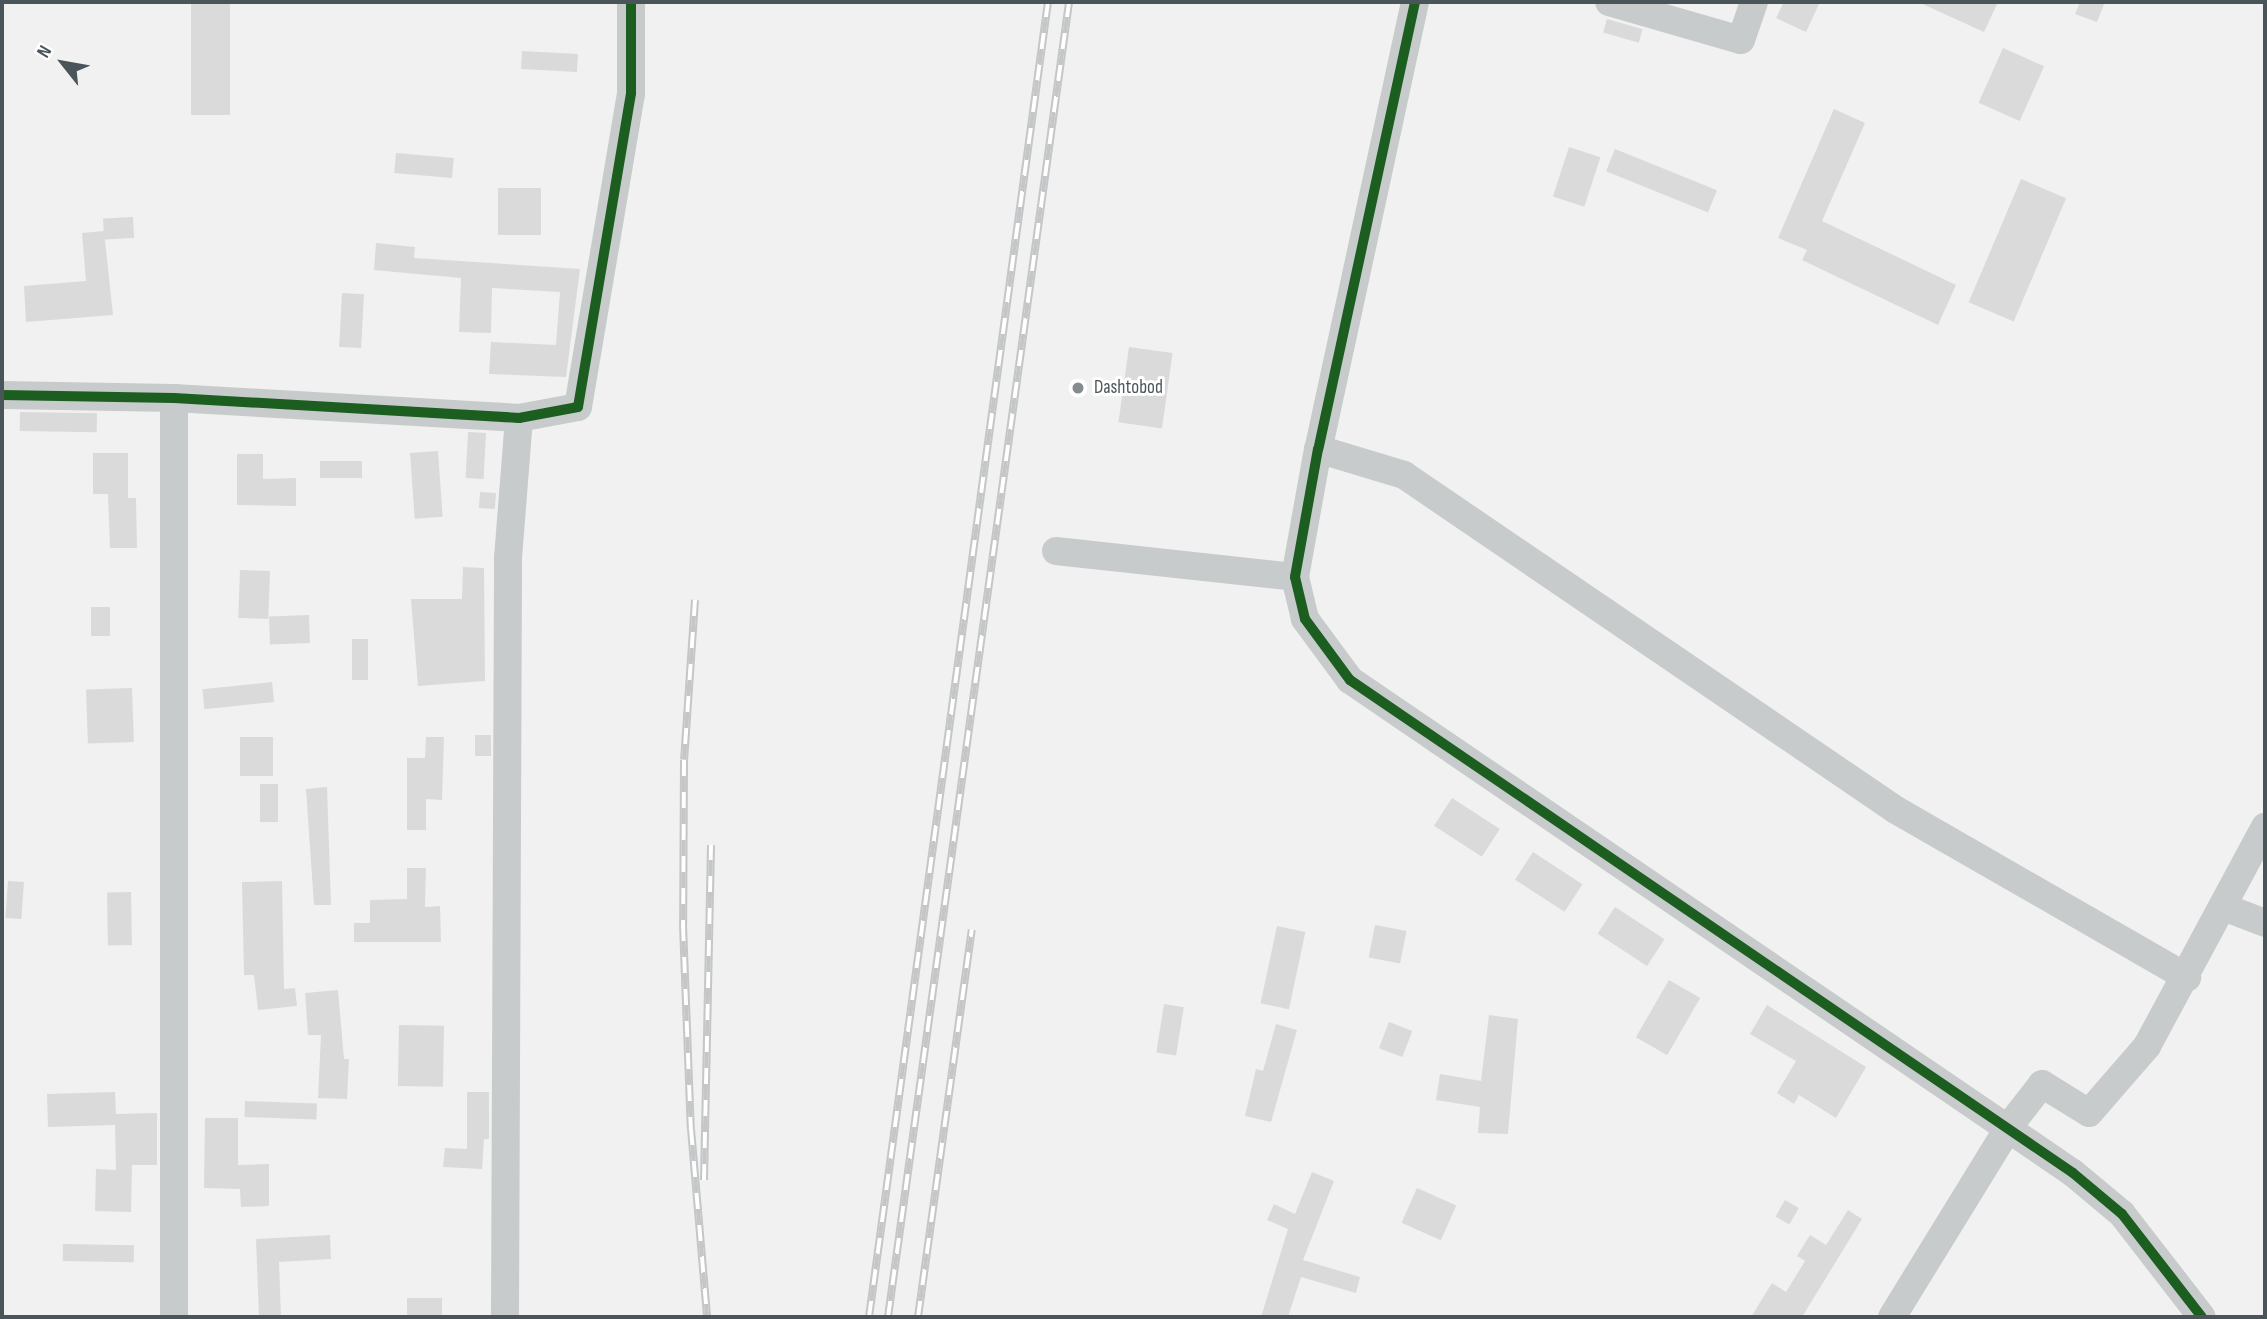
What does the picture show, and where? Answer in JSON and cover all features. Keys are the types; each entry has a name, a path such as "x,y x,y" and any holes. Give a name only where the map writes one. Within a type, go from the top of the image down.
{"street":[{"path":"2,395 174,398 519,418 578,407 631,93 631,2"},
{"path":"1415,2 1318,449 1295,577 1305,619 1350,680 2010,1125 2122,1214 2202,1317"},
{"path":"1609,2 1741,40 1754,2"},
{"path":"174,398 174,1317"},
{"path":"505,1317 508,558 519,418"},
{"path":"1318,449 1404,475 1896,810 2186,977"},
{"path":"1056,551 1295,577"},
{"path":"1892,1317 2010,1125 2042,1084 2089,1113 2102,1103 2147,1046 2226,908 2265,827"},
{"path":"2226,908 2265,923"}],"building":[{"path":"191,2 230,2 230,115 191,115"},
{"path":"1784,2 1820,2 1806,32 1776,18"},
{"path":"1918,2 1998,2 1984,32"},
{"path":"2080,2 2105,2 2097,22 2075,14"},
{"path":"1607,19 1643,29 1639,43 1603,32"},
{"path":"2003,48 2044,66 2020,121 1979,103"},
{"path":"522,51 578,54 577,72 521,69"},
{"path":"1834,109 1865,123 1822,221 1956,285 1938,325 1802,260 1807,250 1778,238"},
{"path":"1569,147 1600,157 1584,207 1553,196"},
{"path":"1615,149 1717,190 1708,212 1606,171"},
{"path":"396,153 454,158 452,178 394,173"},
{"path":"2021,179 2066,198 2014,321 1969,302"},
{"path":"498,188 541,188 541,235 498,235"},
{"path":"133,217 134,238 104,240 103,219"},
{"path":"104,231 113,315 26,322 24,286 86,281 82,233"},
{"path":"376,243 415,247 414,258 580,269 566,377 489,374 491,342 556,345 560,292 492,288 491,333 459,332 461,278 374,270"},
{"path":"342,293 364,294 361,348 339,347"},
{"path":"1129,347 1173,353 1162,428 1118,422"},
{"path":"20,412 97,413 97,432 20,431"},
{"path":"468,432 486,433 484,479 466,478"},
{"path":"438,451 443,517 415,519 410,453"},
{"path":"93,453 128,453 128,498 136,498 137,548 110,548 108,494 93,494"},
{"path":"237,454 263,454 263,479 296,478 296,506 237,505"},
{"path":"320,461 362,461 362,478 320,478"},
{"path":"480,492 496,493 495,509 479,508"},
{"path":"463,567 484,568 485,681 418,686 411,599 462,599"},
{"path":"240,570 270,571 268,619 238,618"},
{"path":"91,607 110,607 110,636 91,636"},
{"path":"309,615 310,643 270,644 269,616"},
{"path":"352,639 368,639 368,680 352,680"},
{"path":"272,682 274,702 204,709 202,689"},
{"path":"132,688 134,742 88,744 86,690"},
{"path":"475,735 491,735 491,756 475,756"},
{"path":"240,737 273,737 273,776 240,776"},
{"path":"426,737 444,737 442,800 426,799 426,830 407,830 407,758 425,758"},
{"path":"260,784 278,784 278,822 260,822"},
{"path":"327,787 331,905 314,905 306,789"},
{"path":"1452,798 1500,829 1482,857 1434,826"},
{"path":"1533,852 1582,884 1565,912 1515,880"},
{"path":"407,868 426,868 425,907 440,906 441,942 354,942 354,923 370,923 370,900 407,899"},
{"path":"8,881 24,882 21,919 5,918"},
{"path":"282,881 284,989 295,988 297,1006 258,1010 254,975 244,975 242,882"},
{"path":"107,892 131,892 132,945 108,945"},
{"path":"1615,907 1664,939 1647,966 1598,934"},
{"path":"1375,925 1406,931 1400,963 1369,957"},
{"path":"1277,926 1305,932 1289,1009 1261,1003"},
{"path":"1669,980 1700,998 1667,1055 1636,1037"},
{"path":"338,990 344,1059 349,1059 347,1099 318,1098 321,1035 308,1035 305,993"},
{"path":"1164,1004 1184,1007 1176,1056 1156,1052"},
{"path":"1767,1005 1866,1067 1836,1118 1799,1095 1794,1104 1777,1093 1796,1061 1750,1034"},
{"path":"1489,1015 1518,1019 1508,1134 1478,1133 1480,1107 1436,1100 1440,1074 1481,1081"},
{"path":"1389,1022 1412,1031 1402,1057 1379,1048"},
{"path":"1276,1024 1297,1030 1271,1122 1245,1116 1256,1069 1263,1071"},
{"path":"399,1025 444,1026 443,1087 398,1086"},
{"path":"115,1092 116,1114 157,1113 157,1165 132,1165 131,1212 95,1211 96,1169 116,1170 115,1125 48,1127 47,1094"},
{"path":"467,1092 489,1092 489,1139 484,1139 482,1169 443,1167 445,1148 467,1149"},
{"path":"245,1101 317,1104 316,1120 244,1117"},
{"path":"205,1118 238,1118 238,1165 269,1164 269,1206 241,1207 240,1189 204,1188"},
{"path":"1312,1172 1334,1181 1303,1260 1360,1277 1356,1293 1301,1277 1288,1317 1261,1317 1288,1229 1267,1220 1274,1204 1295,1214"},
{"path":"1417,1188 1456,1205 1441,1240 1402,1223"},
{"path":"1785,1200 1799,1208 1789,1224 1776,1216"},
{"path":"1848,1210 1862,1219 1802,1317 1751,1317 1772,1283 1786,1292 1805,1261 1797,1256 1810,1235 1826,1245"},
{"path":"330,1235 331,1259 279,1262 281,1317 259,1317 256,1239"},
{"path":"63,1244 134,1245 134,1262 63,1261"},
{"path":"407,1298 442,1298 442,1317 407,1317"}],"railway":[{"path":"869,1317 1048,2"},
{"path":"888,1317 1069,2"},
{"path":"695,600 684,760 683,925 691,1129 707,1317"},
{"path":"704,1180 711,845"},
{"path":"918,1317 972,930"}],"cycle path":[{"path":"2,395 174,398 519,418 578,407 631,93 631,2"},
{"path":"1415,2 1318,449 1295,577 1305,619 1350,680 2073,1173 2122,1214 2202,1317"}],"place":[{"name":"Dashtobod","path":"1078,388"}]}
